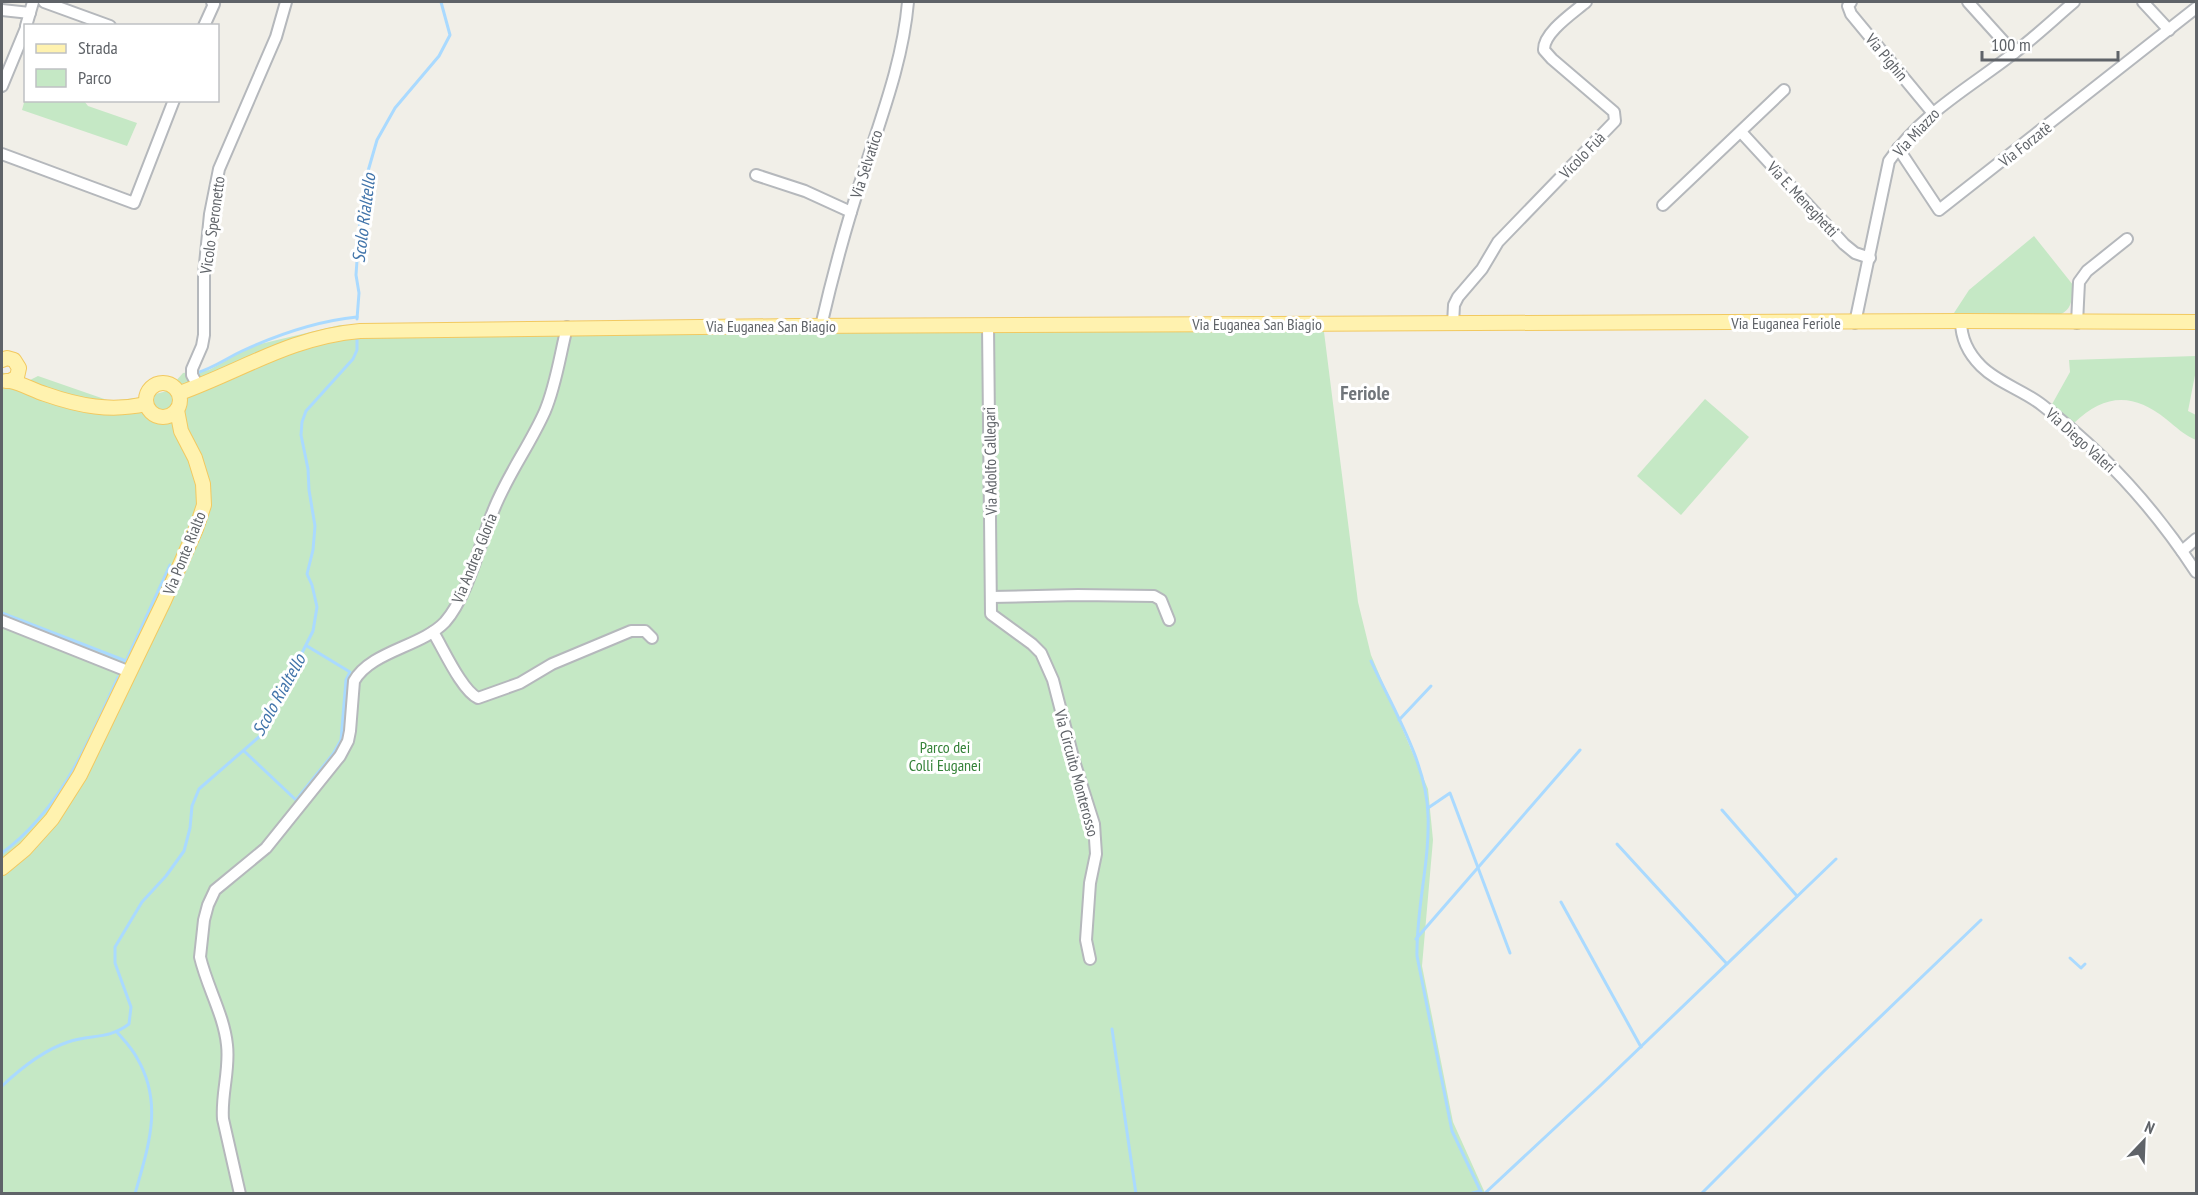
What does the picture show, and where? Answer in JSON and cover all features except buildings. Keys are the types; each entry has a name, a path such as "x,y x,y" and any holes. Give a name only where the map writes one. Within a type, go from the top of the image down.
{"main road":[{"name":"Via Euganea Feriole","path":"1375,324 2196,322"},
{"name":"Via Euganea San Biagio","path":"180,393 280,349 340,333 438,328 1375,324"},
{"path":"2,360 7,358 14,360 19,365 14,380 54,397 86,406 124,408 146,404"},
{"path":"156,383 171,384 180,393 181,400 177,410 165,417 151,412 146,404 148,390 156,383"},
{"name":"Via Ponte Rialto","path":"2,868 35,838 60,808 89,760 196,529 204,505 203,484 181,431 177,410"},
{"name":"Via Ponte Rialto","path":"165,417 181,431"}],"street":[{"path":"44,2 104,24"},
{"path":"205,24 214,4 212,2"},
{"name":"Vicolo Speronetto","path":"198,386 192,375 192,369 204,335 204,273 210,214 219,169 276,37 286,2"},
{"name":"Via Selvatico","path":"821,326 851,212 896,72 908,2"},
{"name":"Vicolo Fuà","path":"1453,324 1454,305 1458,297 1482,269 1498,242 1615,121 1614,111 1551,59 1544,50 1549,34 1586,2"},
{"name":"Via Pighin","path":"1851,2 1848,6 1851,14 1932,112"},
{"path":"1968,2 2014,53"},
{"name":"Via Miazzo","path":"1856,323 1889,161 1898,148 1932,112 2014,53 2074,2"},
{"path":"2142,2 2169,30"},
{"path":"2,10 32,7 27,24"},
{"name":"Via Forzatè","path":"1898,148 1939,210 2196,8"},
{"path":"2,86 24,32"},
{"path":"1662,206 1784,90"},
{"path":"2,154 134,203 173,102"},
{"name":"Via E. Meneghetti","path":"1741,132 1844,244 1855,253 1870,258"},
{"path":"756,175 805,191 851,212"},
{"path":"2077,323 2079,282 2087,271 2127,239"},
{"name":"Via Diego Valeri","path":"1961,321 1963,338 1969,352 1982,367 1998,380 2040,403 2113,468 2182,551 2196,572"},
{"name":"Via Adolfo Callegari","path":"988,326 991,614"},
{"name":"Via Andrea Gloria","path":"433,632 456,607 494,507 512,469 546,409 567,327"},
{"path":"2182,551 2196,539"},
{"path":"991,597 1154,596 1161,600 1169,620"},
{"name":"Via Circuito Monterosso","path":"991,614 1041,653 1053,680 1074,761 1094,824 1096,854 1090,883 1086,940 1090,959"},
{"path":"2,621 130,672"},
{"path":"240,1194 223,1119 222,1107 228,1053 225,1034 200,957 204,920 208,905 219,886 266,848 340,756 348,741 354,681 357,675 371,664 433,632 471,695 478,698 520,683 552,664 631,631 645,631 652,638"}],"green space":[{"path":"24,102 85,102 88,106 137,123 127,146 22,110"},
{"path":"2034,236 2073,285 2071,303 2064,313 2059,315 1954,313 1969,290"},
{"name":"Parco dei Colli Euganei","path":"1322,316 1358,602 1371,655 1428,789 1433,840 1422,966 1453,1122 1485,1193 2,1193 2,372 26,382 38,376 110,401 144,397 167,391 183,373 209,370 252,346 340,325"},
{"path":"2196,356 2196,370 2188,411 2196,415 2196,440 2154,410 2130,401 2119,400 2096,406 2074,423 2051,406 2070,372 2069,360"},
{"path":"1705,399 1749,437 1681,515 1637,476"}],"waterway":[{"name":"Scolo Rialtello","path":"357,319 359,293 356,275 364,185 377,140 395,108 439,56 450,35 441,2"},
{"path":"196,373 284,334 313,325 357,317"},
{"name":"Scolo Rialtello","path":"2,1086 33,1061 59,1045 107,1035 129,1024 131,1007 115,963 115,947 142,902 166,876 184,851 190,828 192,806 199,789 260,736 313,631 317,607 307,574 313,550 315,526 301,435 302,422 306,411 353,359 357,350 357,339"},
{"path":"2,613 126,661 170,565"},
{"path":"244,751 296,800 333,754 341,740 346,680 350,672 307,646"},
{"path":"1371,661 1407,736 1422,775 1426,795 1428,833 1417,956 1452,1131 1482,1194"},
{"path":"2,853 23,836 57,795 84,749 118,677"},
{"path":"1399,720 1431,686"},
{"path":"1416,939 1580,750"},
{"path":"1428,808 1450,793 1510,953"},
{"path":"1722,810 1797,896"},
{"path":"1617,844 1727,964"},
{"path":"1484,1194 1836,859"},
{"path":"1561,902 1641,1047"},
{"path":"1701,1194 1824,1071 1981,920"},
{"path":"2070,958 2081,968 2085,964"},
{"path":"1112,1029 1136,1194"},
{"path":"117,1032 130,1047 145,1075 152,1109 145,1159 135,1194"},
{"path":"1469,1194 1480,1191"}],"district":[{"name":"Feriole","path":"1365,393"}]}
